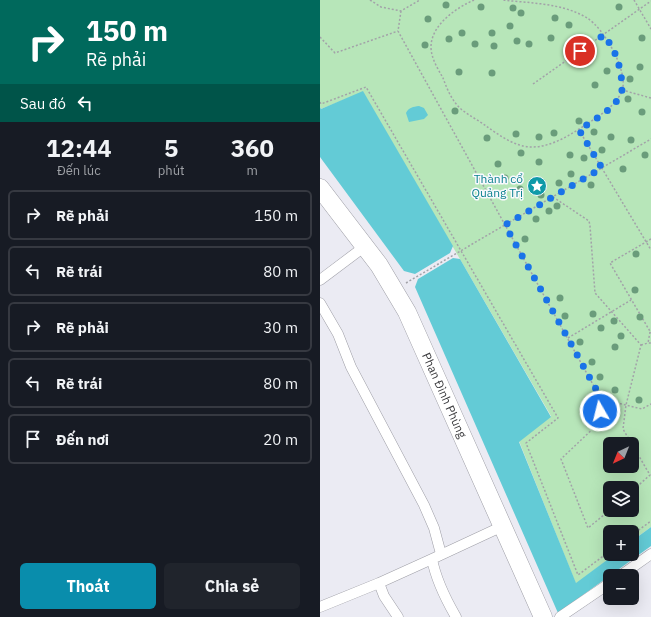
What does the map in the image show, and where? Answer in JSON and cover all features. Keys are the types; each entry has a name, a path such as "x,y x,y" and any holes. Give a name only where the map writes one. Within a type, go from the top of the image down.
{"highway":[{"name":"Phan Đình Phùng","path":"321,193 364,247 394,289 407,312 504,526 543,617"}],"street":[{"path":"320,280 364,247"},
{"path":"320,303 338,334 351,367 424,505 434,528 437,556 435,572 442,591 456,617"},
{"path":"320,607 379,583 504,526"},
{"path":"630,569 651,554"},
{"path":"379,583 384,596 398,617"},
{"path":"560,617 603,588"}],"path":[{"path":"370,0 381,7 401,11 420,0"},
{"path":"474,0 454,12 441,25 434,34 431,47 433,57 454,101 461,109 503,138 531,147 542,146 557,141 579,130 607,110 617,99 622,90 618,60 612,46 588,18 550,5 502,0"},
{"path":"634,0 651,29"},
{"path":"533,84 651,1"},
{"path":"401,11 398,32 601,398 599,423 560,459 588,528 603,516"},
{"path":"320,37 335,53 398,32"},
{"path":"320,102 321,104 366,87 558,418 526,443 578,575 603,556"},
{"path":"622,90 651,98"},
{"path":"579,130 651,250"},
{"path":"417,276 651,140"},
{"path":"553,197 589,221 595,293 641,345"},
{"path":"648,342 651,332 610,263 651,239"},
{"path":"568,338 632,300"},
{"path":"641,345 648,342 651,343"},
{"path":"639,485 650,476 623,429 626,405 641,345"},
{"path":"601,398 642,409 651,404"},
{"path":"639,530 651,521"}],"green space":[{"path":"320,0 651,0 651,527 639,536 639,525 603,525 603,561 606,561 576,584 519,441 551,416 363,92 321,109"}],"water":[{"path":"363,91 453,246 450,253 415,274 404,271 320,157 320,107 321,109"},
{"path":"419,106 424,108 428,115 424,119 409,122 406,113 407,111 411,108"},
{"path":"453,258 460,259 551,417 519,442 576,583 606,561 630,561 619,569 603,569 603,581 558,613 415,287 418,279"},
{"path":"651,527 651,546 639,555 639,536"}],"place":[{"name":"Thành cổ Quảng Trị","path":"537,186"}],"route":[{"path":"580,51 604,35 612,46 618,60 622,90 617,99 607,110 579,130 602,168 505,225 601,398 600,411"}]}
